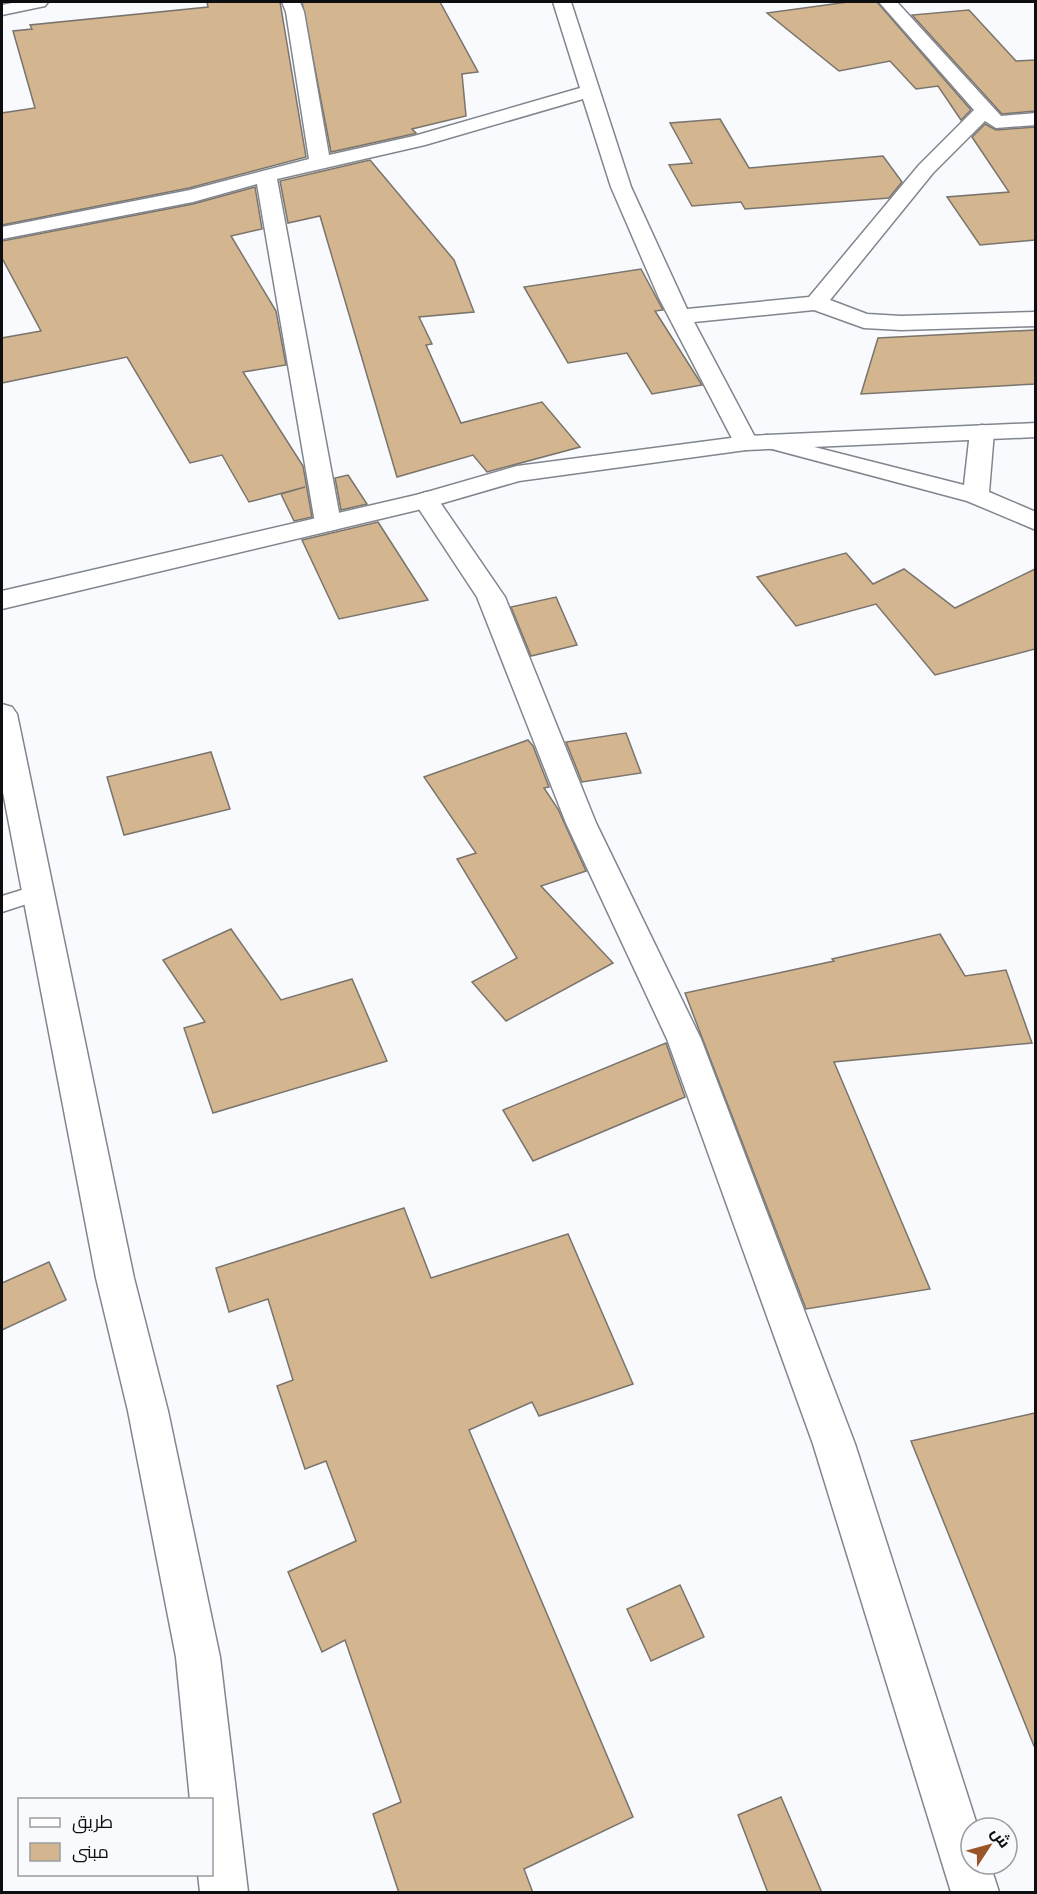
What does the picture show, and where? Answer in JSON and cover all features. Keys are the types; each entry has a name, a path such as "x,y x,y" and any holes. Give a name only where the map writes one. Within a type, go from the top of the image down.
{"street":[{"path":"2,10 39,2"},
{"path":"291,2 295,12 320,164"},
{"path":"562,2 592,90 621,187 680,316 757,442 976,496 1035,522"},
{"path":"888,2 996,122 1035,119"},
{"path":"2,233 193,196 266,175 418,141 592,90"},
{"path":"816,303 926,169 985,110"},
{"path":"266,175 328,524"},
{"path":"680,316 816,303 864,321 901,323 1035,319"},
{"path":"2,600 328,524 426,500 517,474 757,442 1035,430"},
{"path":"976,496 982,432"},
{"path":"426,500 491,597 581,823 684,1039 834,1444 975,1893"},
{"path":"2,714 115,1278 148,1411 198,1657 224,1893"}],"lane":[{"path":"2,904 38,893"}],"building":[{"path":"207,2 280,2 306,157 189,188 2,225 2,113 35,108 13,31 32,29 30,25 208,7"},
{"path":"302,2 440,2 478,72 462,74 466,116 412,129 416,133 413,134 331,152"},
{"path":"848,2 877,2 971,110 961,120 938,86 916,89 890,61 839,71 767,13"},
{"path":"969,10 1016,61 1035,60 1035,111 1002,114 912,15"},
{"path":"720,119 749,168 883,156 902,182 889,198 745,209 741,202 692,206 669,165 692,163 670,123"},
{"path":"985,124 996,130 1035,127 1035,240 980,245 947,197 1009,192 972,137"},
{"path":"370,160 454,260 474,312 419,317 432,344 426,345 461,423 542,402 580,447 487,472 473,455 397,477 320,216 288,223 280,181"},
{"path":"255,187 262,229 231,236 276,311 286,365 243,372 303,466 312,517 294,521 281,494 305,487 249,502 222,455 190,463 127,357 2,383 2,338 41,331 2,258 2,241 193,204"},
{"path":"641,269 663,310 655,311 702,385 652,394 627,353 568,363 524,287"},
{"path":"1035,330 1035,384 861,394 878,338"},
{"path":"348,475 367,504 341,510 335,478"},
{"path":"378,522 428,600 339,619 302,540"},
{"path":"846,553 873,584 904,569 955,608 1035,569 1035,649 935,675 876,604 796,626 757,577"},
{"path":"556,597 577,645 531,656 511,607"},
{"path":"626,733 641,773 582,782 566,742"},
{"path":"528,740 533,746 549,787 544,788 558,809 586,871 541,886 613,963 506,1021 472,982 517,958 457,859 476,853 424,777"},
{"path":"211,752 230,809 124,835 107,777"},
{"path":"231,929 281,1000 352,979 387,1061 213,1113 184,1028 205,1022 163,960"},
{"path":"940,934 965,976 1006,970 1032,1043 834,1062 930,1289 806,1309 685,993 834,961 832,959"},
{"path":"666,1043 685,1097 533,1161 503,1110"},
{"path":"404,1208 431,1278 568,1234 633,1384 539,1416 532,1402 469,1430 633,1817 524,1869 533,1893 399,1893 373,1814 401,1802 345,1640 322,1652 288,1572 356,1541 326,1461 305,1469 277,1386 293,1380 268,1299 229,1312 216,1268"},
{"path":"49,1262 66,1300 2,1330 2,1283"},
{"path":"1035,1413 1035,1746 1034,1746 911,1441"},
{"path":"680,1585 704,1637 651,1661 627,1609"},
{"path":"781,1797 822,1893 768,1893 738,1815"}]}
